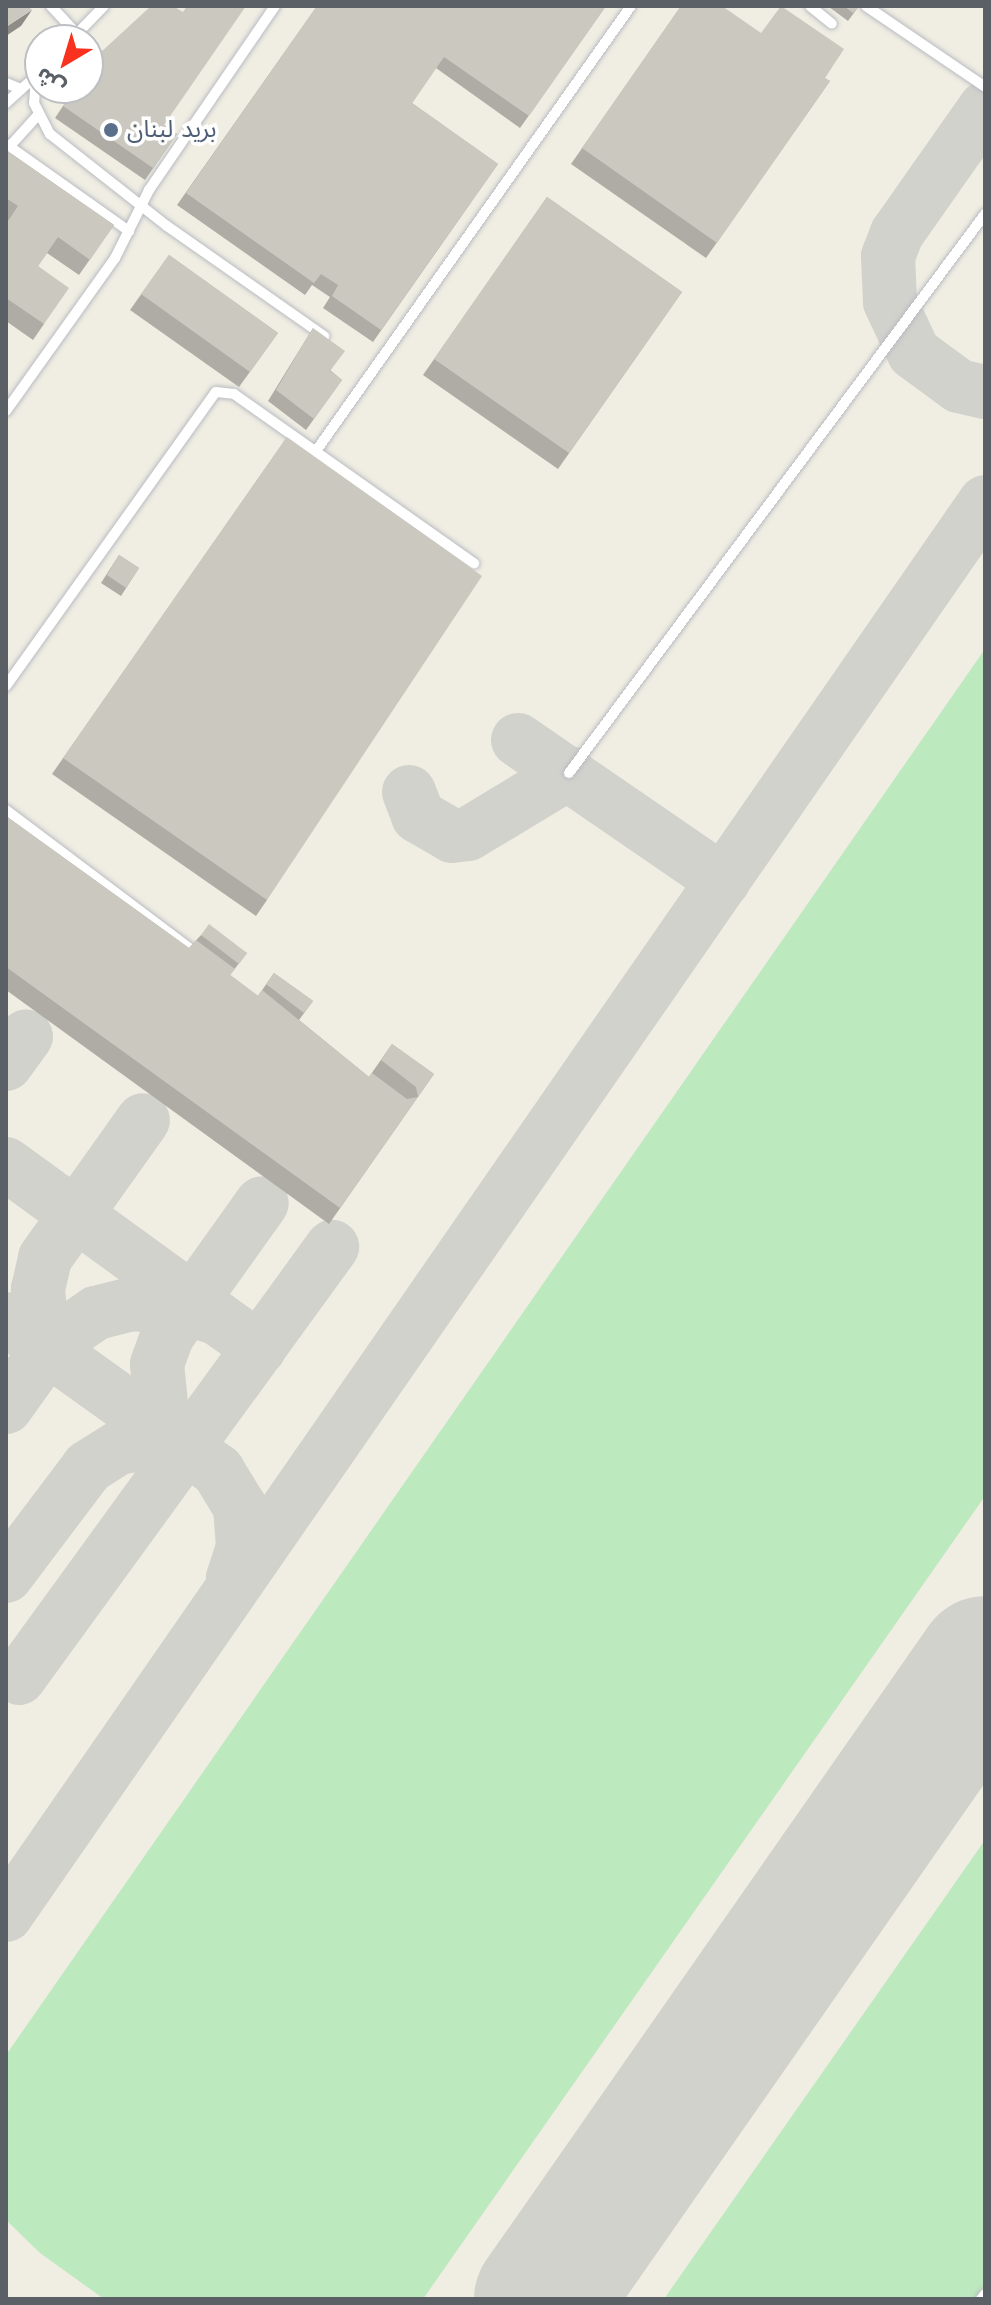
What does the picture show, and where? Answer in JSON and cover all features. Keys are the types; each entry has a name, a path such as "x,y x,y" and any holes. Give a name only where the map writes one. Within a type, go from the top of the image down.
{"lane":[{"path":"51,6 64,24"},
{"path":"87,24 104,6"},
{"path":"6,411 129,231 141,204 275,6"},
{"path":"316,451 631,6"},
{"path":"810,6 832,24"},
{"path":"866,6 985,87"},
{"path":"6,83 21,89"},
{"path":"6,103 24,86"},
{"path":"38,104 38,115 50,134 338,347"},
{"path":"38,115 8,145 129,231"},
{"path":"569,773 985,214"},
{"path":"6,686 211,395 222,390 234,394 474,563"},
{"path":"6,810 209,964"},
{"path":"981,2299 985,2294"}],"green space":[{"path":"985,649 985,1496 423,2299 104,2299 40,2253 6,2220 6,2055"},
{"path":"985,1840 985,2299 664,2299"}],"building":[{"path":"6,6 28,6 32,10 6,27"},
{"path":"151,6 173,6 183,12 187,6 246,6 164,125 177,134 153,168 63,106 104,104 104,49"},
{"path":"317,6 606,6 529,116 444,57 412,103 498,164 381,330 332,296 338,285 321,274 314,283 186,193"},
{"path":"681,6 722,6 761,33 781,6 844,49 825,78 830,81 717,243 582,148"},
{"path":"844,6 859,6 853,13"},
{"path":"6,150 114,225 90,260 58,237 38,266 69,288 44,324 6,298 6,224 18,206 6,198"},
{"path":"547,197 682,292 569,453 434,359"},
{"path":"169,255 278,333 250,372 141,294"},
{"path":"313,328 345,351 330,371 342,380 314,419 276,390"},
{"path":"287,437 482,576 267,900 63,758"},
{"path":"119,555 139,568 126,588 107,575"},
{"path":"6,816 189,948 196,940 235,969 230,975 258,996 262,990 369,1077 372,1073 407,1099 418,1097 340,1208 6,967"},
{"path":"209,924 247,953 239,964 201,935"},
{"path":"274,973 313,1001 304,1013 266,984"},
{"path":"392,1044 434,1074 418,1097 416,1087 381,1060"}],"taxiway":[{"path":"985,108 897,233 888,256 890,302 914,353 959,386 985,392"},
{"path":"6,1915 985,502"},
{"path":"518,740 723,881"},
{"path":"409,792 418,816 452,836 468,834 569,773"},
{"path":"6,1064 26,1036"},
{"path":"66,1359 51,1344 41,1319 38,1289 45,1258 143,1120"},
{"path":"6,1164 207,1310"},
{"path":"6,1576 88,1467 119,1448 151,1442 187,1448 162,1413 157,1364 167,1336 262,1203"},
{"path":"19,1678 332,1247"},
{"path":"6,1407 51,1344 96,1313 133,1304 186,1309 217,1318 259,1348"},
{"path":"6,1319 218,1471 240,1507 243,1547 233,1578"}],"runway":[{"path":"542,2299 985,1664"}],"place":[{"name":"بريد لبنان","path":"111,130"}]}
